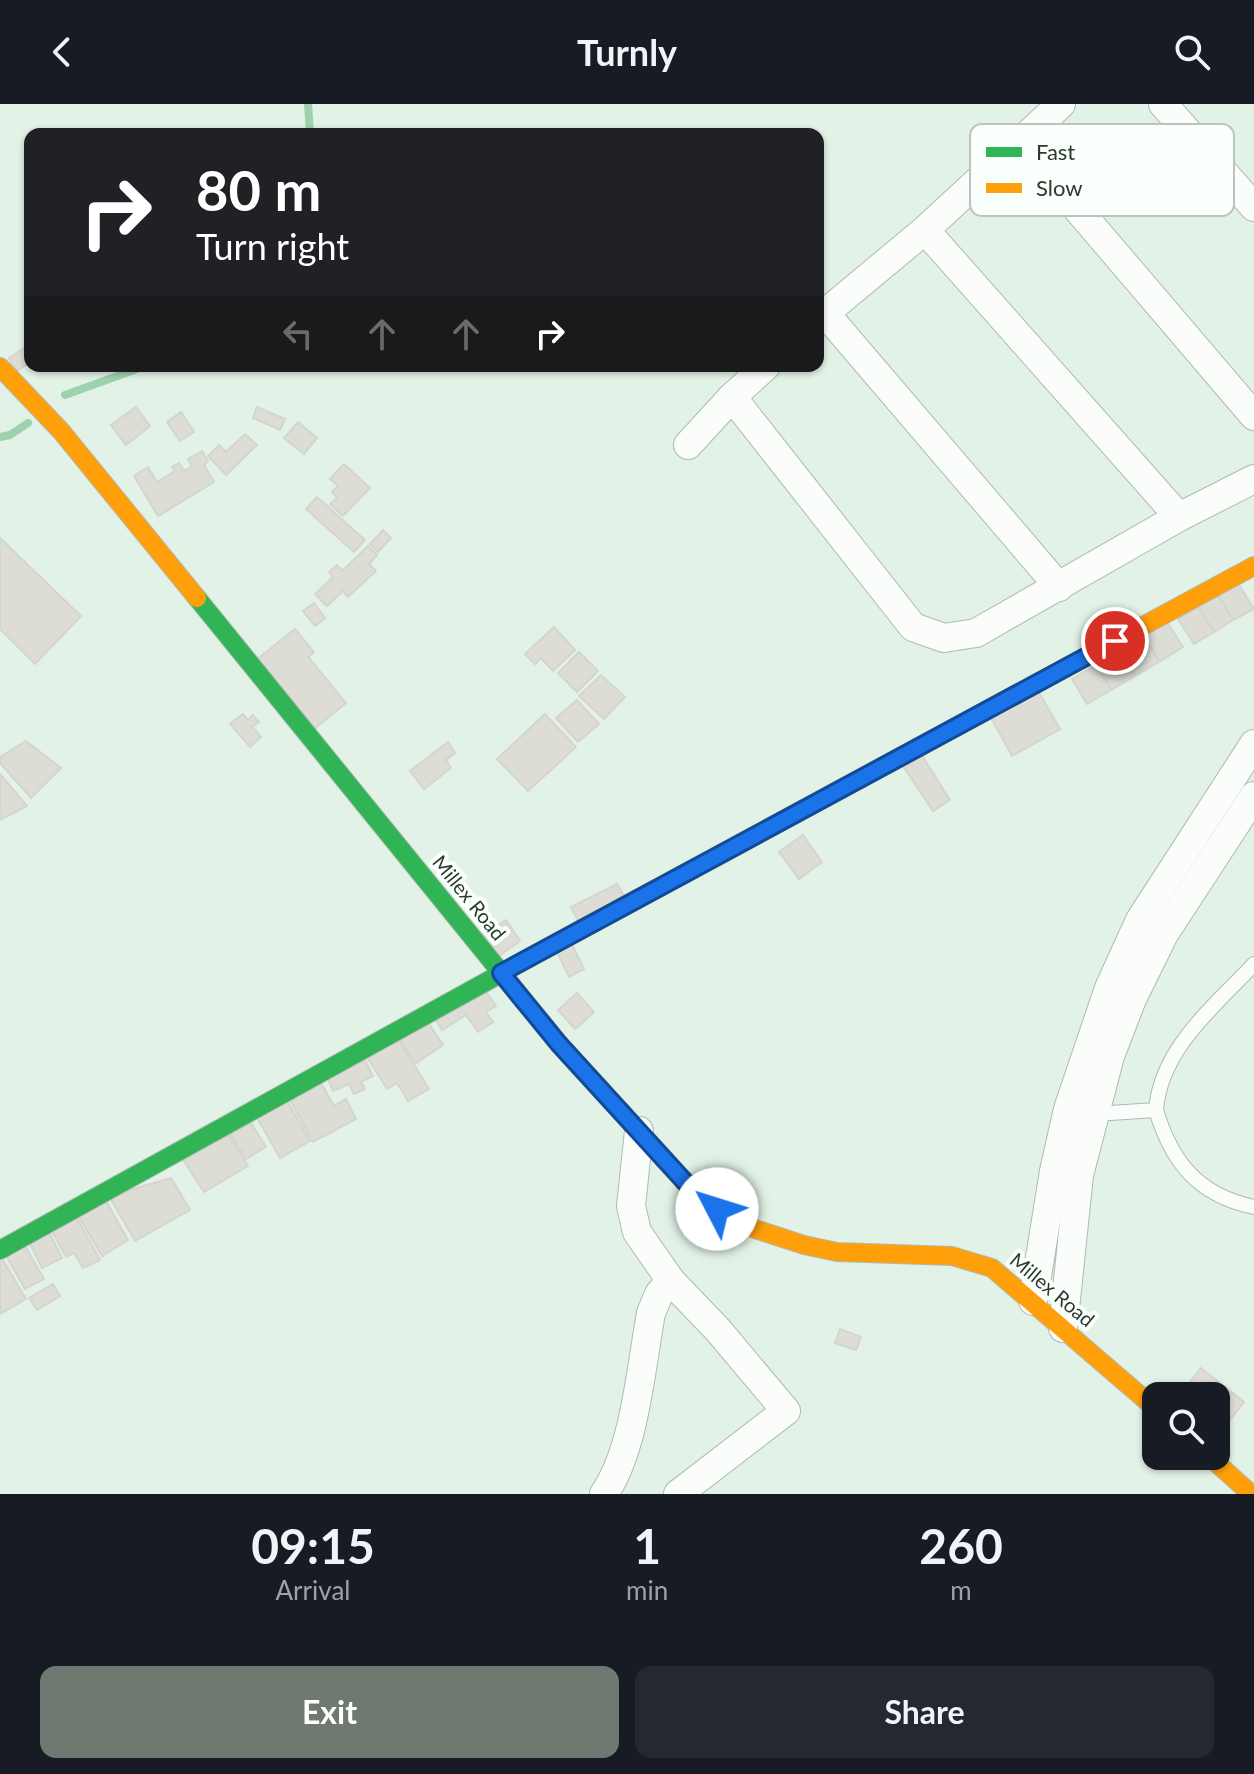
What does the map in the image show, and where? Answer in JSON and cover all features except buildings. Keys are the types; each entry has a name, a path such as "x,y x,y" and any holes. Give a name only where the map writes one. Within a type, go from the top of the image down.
{"street":[{"path":"1040,124 1061,104"},
{"path":"1163,104 1181,124"},
{"path":"1234,184 1254,207"},
{"path":"824,314 970,189"},
{"path":"1083,216 1254,416"},
{"path":"925,230 1179,517"},
{"path":"824,319 1059,587"},
{"name":"Millex Road","path":"0,367 61,431 559,1044 685,1182 717,1209 755,1229 837,1252 952,1256 992,1268 1142,1397"},
{"path":"688,445 759,372"},
{"path":"732,397 913,627 944,638 976,633 1179,517 1254,479"},
{"path":"0,1250 501,973 1254,566"},
{"path":"1033,1301 1054,1171 1068,1109 1109,988 1140,920 1254,744"},
{"path":"1063,1328 1079,1175 1110,1056 1132,999 1164,934 1254,796"},
{"path":"639,1131 631,1206 637,1232 671,1281 718,1330 786,1411 678,1494"},
{"path":"604,1494 613,1481 627,1442 651,1313 659,1294 671,1281"},
{"path":"1224,1470 1251,1494"}],"lane":[{"path":"1254,964 1181,1043 1167,1066 1158,1090 1156,1110 1162,1132 1180,1166 1200,1185 1236,1203 1254,1207"},
{"path":"1095,1114 1156,1110"}],"waterway":[{"path":"308,104 310,128"},
{"path":"65,395 128,372"},
{"path":"0,437 10,435 28,423"}],"traffic: fast":[{"path":"197,598 559,1044 602,1091"},
{"path":"0,1250 589,925"}],"traffic: slow":[{"path":"0,367 61,431 197,598"},
{"path":"589,925 1254,566"},
{"path":"602,1091 685,1182 717,1209 755,1229 804,1245 837,1252 952,1256 992,1268 1142,1397"},
{"path":"1224,1470 1251,1494"}],"route":[{"path":"717,1209 685,1182 559,1044 501,973 1115,641"}]}
